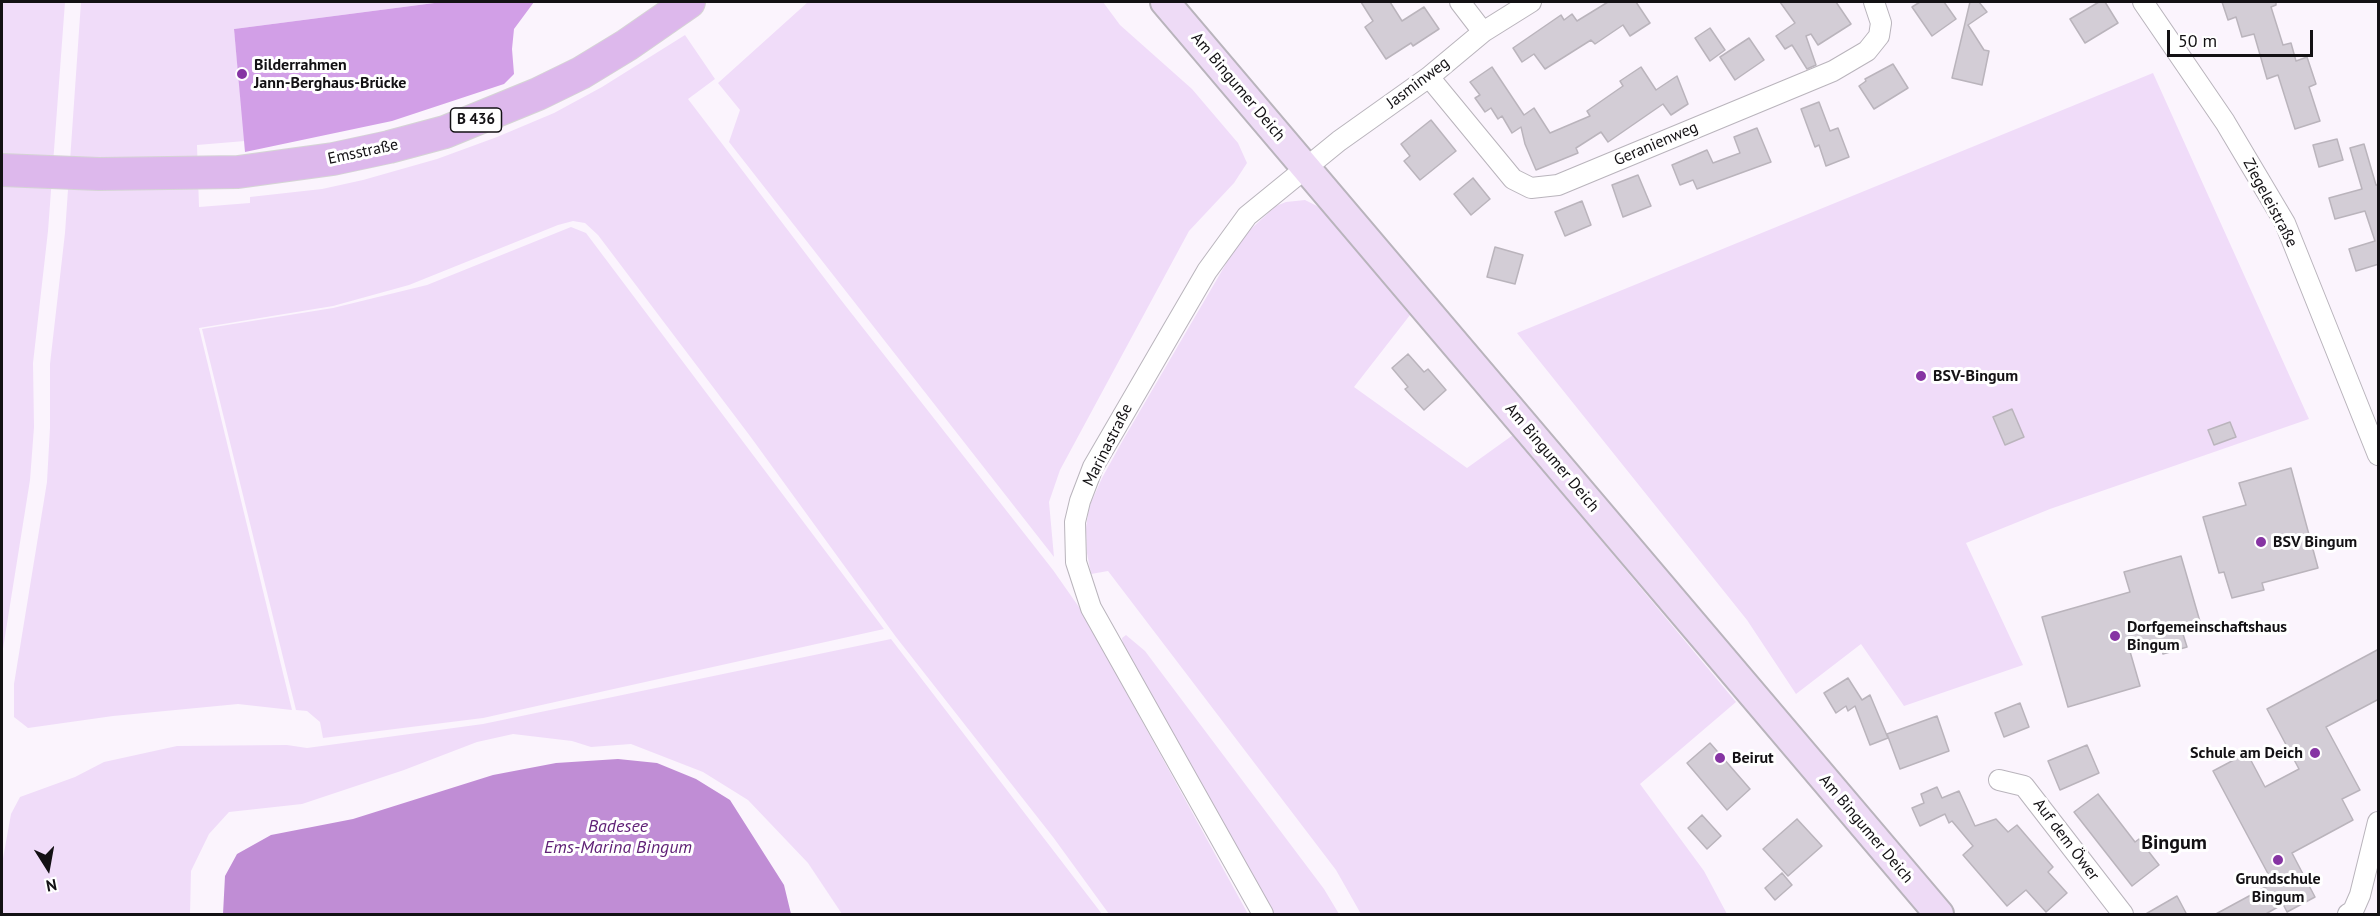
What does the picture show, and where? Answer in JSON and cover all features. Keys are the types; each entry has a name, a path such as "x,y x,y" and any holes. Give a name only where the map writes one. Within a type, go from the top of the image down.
{"main road":[{"name":"Emsstraße","path":"2,170 110,175 238,172 280,168 356,154 445,132 538,94 581,73 627,45 689,2"},
{"name":"Am Bingumer Deich","path":"1165,2 1939,915"}],"street":[{"path":"1460,2 1483,32"},
{"name":"Jasminweg","path":"1306,168 1429,77 1483,32 1531,2"},
{"name":"Geranienweg","path":"1429,77 1513,179 1531,188 1558,185 1833,71 1867,51 1879,36 1881,23 1874,2"},
{"name":"Ziegeleistraße","path":"2143,2 2225,122 2285,223 2379,455"},
{"name":"Marinastraße","path":"1263,915 1091,608 1076,562 1075,522 1094,467 1207,271 1247,216 1306,168"},
{"name":"Auf dem Öwer","path":"1999,780 2024,786 2123,915"},
{"path":"2353,913 2367,872 2379,822"}],"shaded area":[{"path":"2,2 65,2 48,231 33,363 34,427 30,480 2,655"},
{"path":"81,2 442,2 234,29 245,141 197,145 199,207 250,203 250,197 322,189 437,159 554,113 602,87 685,35 715,79 688,99 841,300 1053,570 1081,610 1248,914 1109,914 1053,837 896,637 750,436 598,235 585,223 573,221 409,285 333,306 199,328 292,710 238,704 113,716 28,728 14,717 14,684 47,482 50,364 65,233"},
{"path":"442,2 534,2 514,29 512,49 514,74 504,84 392,121 245,152 234,29"},
{"path":"808,2 1103,2 1120,25 1192,89 1238,143 1247,163 1234,183 1189,231 1060,470 1049,502 1054,557 729,142 740,110 718,83"},
{"name":"BSV-Bingum","path":"2153,73 2309,419 2050,509 1966,543 2023,665 1904,706 1861,644 1796,694 1747,620 1517,333"},
{"path":"1305,200 1333,219 1410,315 1354,387 1467,468 1513,435 1736,702 1640,784 1704,871 1727,914 1361,914 1336,870 1108,571 1091,574 1086,528 1089,507 1123,440 1241,238 1276,206 1286,202"},
{"path":"571,227 586,233 884,629 483,718 323,738 320,722 307,711 296,710 202,329 333,308 427,285"},
{"path":"1126,635 1145,651 1324,889 1339,914 1270,914 1123,645 1122,638"},
{"path":"891,639 1102,914 842,914 808,863 748,800 703,772 631,744 591,747 572,741 513,734 477,742 404,770 302,804 229,812 209,834 191,871 190,914 2,914 2,864 11,814 20,797 75,777 104,762 177,746 287,745 307,748 483,724"}],"water":[{"name":"Badesee Ems-Marina Bingum","path":"618,759 657,763 696,779 730,800 784,885 791,914 223,914 225,876 237,854 271,835 353,819 493,775 556,763"}],"building":[{"path":"1361,2 1390,2 1402,21 1424,7 1439,29 1413,46 1411,43 1386,59 1365,27 1373,21"},
{"path":"1608,2 1636,2 1650,23 1630,36 1623,25 1595,44 1591,40 1545,69 1534,54 1522,62 1513,48 1561,15 1564,20 1572,14 1577,21"},
{"path":"1780,2 1836,2 1851,24 1818,45 1811,34 1806,36 1816,65 1807,69 1792,45 1785,49 1776,36 1795,23"},
{"path":"1920,2 1944,2 1956,19 1932,36 1912,7"},
{"path":"1970,2 1979,2 1987,12 1968,25 1984,50 1989,51 1982,85 1952,78"},
{"path":"2099,2 2105,2 2118,23 2085,43 2070,19"},
{"path":"2222,2 2276,2 2276,5 2271,7 2283,45 2291,43 2296,61 2307,57 2316,84 2309,87 2320,121 2295,129 2278,75 2267,79 2254,34 2242,37 2236,17 2228,20"},
{"path":"1710,28 1725,50 1710,61 1695,38"},
{"path":"1749,38 1764,60 1735,80 1720,57"},
{"path":"1893,64 1908,88 1874,109 1859,86 1866,81 1865,79"},
{"path":"1492,67 1524,115 1534,108 1550,133 1590,116 1587,111 1623,86 1620,81 1641,67 1656,90 1677,76 1688,104 1671,115 1663,104 1608,142 1601,132 1576,148 1578,153 1536,170 1525,144 1521,127 1512,133 1502,116 1498,119 1491,108 1485,112 1475,98 1480,95 1470,82"},
{"path":"1819,102 1830,131 1838,128 1849,157 1826,166 1819,145 1815,147 1801,109"},
{"path":"1431,120 1456,151 1420,180 1404,161 1410,156 1401,144"},
{"path":"1757,128 1771,162 1697,189 1693,180 1680,185 1672,165 1707,150 1713,163 1740,153 1734,137"},
{"path":"2337,139 2343,160 2319,167 2313,145"},
{"path":"2364,144 2376,185 2379,185 2379,264 2356,271 2349,249 2375,241 2365,211 2335,219 2329,198 2362,189 2350,148"},
{"path":"1638,175 1651,206 1623,217 1612,185"},
{"path":"1473,178 1490,199 1471,215 1454,194"},
{"path":"1582,201 1591,225 1565,236 1555,212"},
{"path":"1495,247 1523,255 1515,284 1487,277"},
{"path":"1408,354 1424,372 1428,369 1446,390 1424,410 1405,389 1408,387 1392,368"},
{"path":"2012,409 2024,437 2005,445 1993,417"},
{"path":"2230,422 2236,437 2214,445 2208,430"},
{"name":"BSV Bingum","path":"2291,468 2318,568 2262,583 2264,590 2232,598 2224,572 2219,573 2203,517 2246,505 2239,483"},
{"name":"Dorfgemeinschaftshaus Bingum","path":"2181,556 2201,625 2182,631 2187,647 2163,654 2159,640 2129,648 2140,686 2068,707 2042,617 2130,592 2124,572"},
{"path":"2379,649 2379,699 2326,727 2360,790 2342,799 2353,820 2292,853 2315,897 2287,912 2283,904 2264,915 2214,915 2273,883 2213,771 2247,753 2265,787 2299,769 2267,709"},
{"path":"1848,678 1862,700 1870,695 1888,738 1870,745 1855,706 1848,711 1846,706 1836,713 1824,693"},
{"path":"2020,703 2029,727 2004,737 1995,713"},
{"path":"1937,716 1949,751 1900,769 1887,734"},
{"path":"1710,743 1750,789 1727,810 1687,763"},
{"path":"2087,745 2099,773 2060,790 2048,761"},
{"path":"1937,787 1942,798 1959,791 1975,826 1996,819 2008,832 2017,825 2053,867 2048,872 2067,893 2046,912 2026,890 2007,906 1963,855 1973,846 1952,821 1949,823 1945,814 1920,826 1912,808 1924,803 1921,794"},
{"path":"2098,794 2135,842 2139,839 2159,865 2132,886 2074,812"},
{"path":"1702,815 1721,836 1707,849 1688,828"},
{"path":"1797,819 1822,846 1788,876 1763,849"},
{"path":"1782,873 1792,885 1775,900 1765,888"},
{"path":"2177,896 2187,915 2144,915"}],"place":[{"name":"Bilderrahmen Jann-Berghaus-Brücke","path":"242,74"},
{"name":"BSV-Bingum","path":"1921,376"},
{"name":"BSV Bingum","path":"2261,542"},
{"name":"Dorfgemeinschaftshaus Bingum","path":"2115,636"},
{"name":"Schule am Deich","path":"2315,753"},
{"name":"Beirut","path":"1720,758"},
{"name":"Grundschule Bingum","path":"2278,860"}],"district":[{"name":"Bingum","path":"2174,843"}]}
